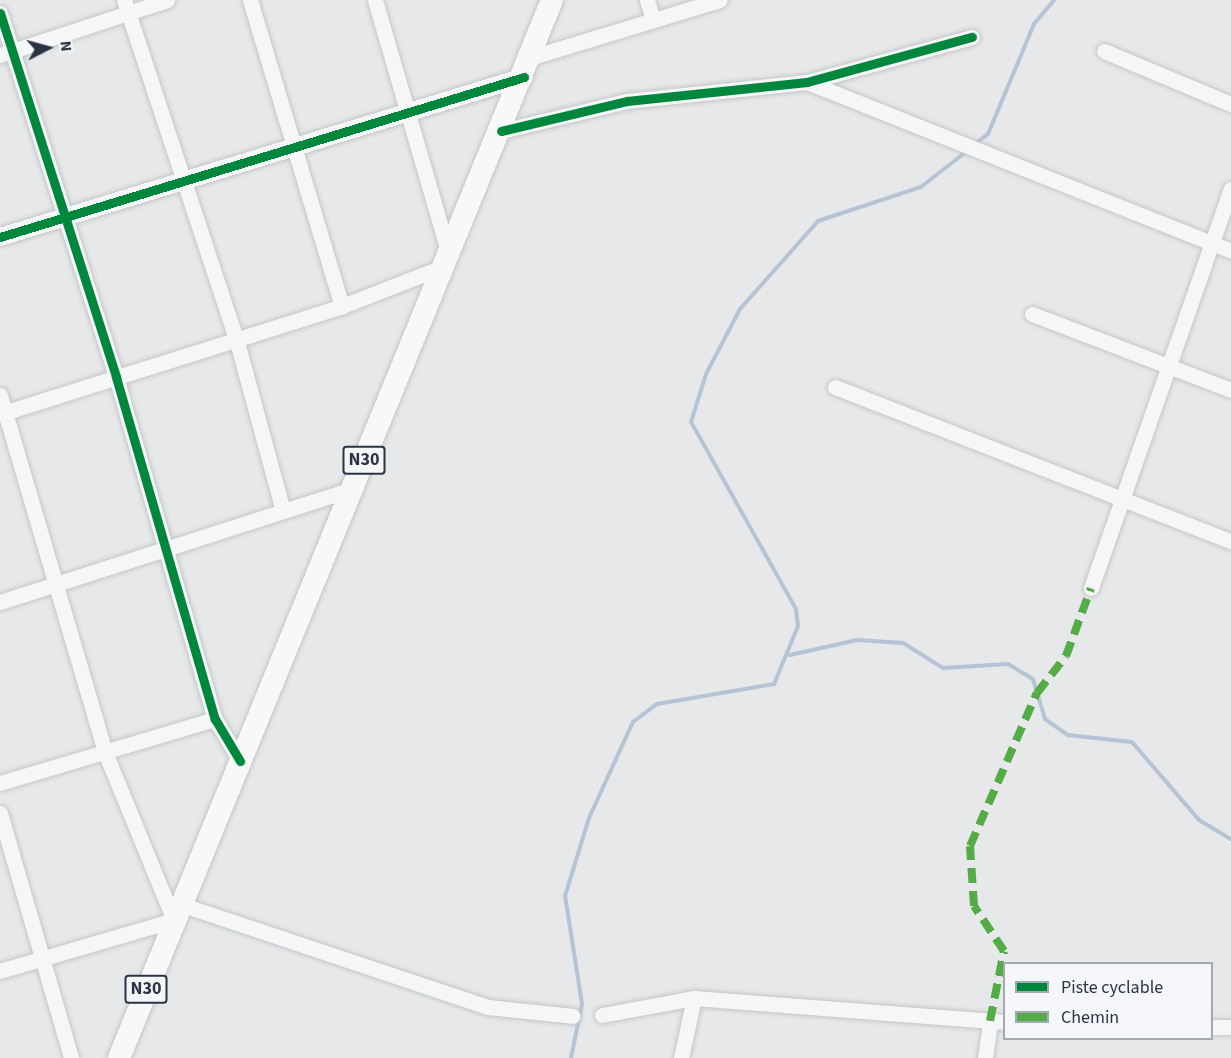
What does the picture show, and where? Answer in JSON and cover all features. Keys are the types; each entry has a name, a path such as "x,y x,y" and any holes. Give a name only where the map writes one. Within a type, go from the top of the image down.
{"main road":[{"name":"N30","path":"119,1058 177,912 353,489 444,259 528,67 552,0"}],"street":[{"path":"6,53 126,7 167,0"},
{"path":"250,0 296,145 342,306"},
{"path":"3,413 342,306 444,259 407,112 375,0"},
{"path":"647,0 653,20"},
{"path":"0,237 407,112 653,20 720,0"},
{"path":"126,7 181,180 236,338 283,511"},
{"path":"0,13 6,53 64,217 116,377 215,719 240,761"},
{"path":"501,131 627,101 807,82 972,37"},
{"path":"1104,51 1231,104"},
{"path":"807,82 959,145 1231,250"},
{"path":"1090,588 1165,365 1209,242 1231,189"},
{"path":"1032,314 1231,390"},
{"path":"835,387 1231,541"},
{"path":"0,396 3,413 58,583 105,752 177,912"},
{"path":"0,602 353,489"},
{"path":"0,783 215,719"},
{"path":"0,813 71,1058"},
{"path":"0,971 177,912 488,1007 573,1016"},
{"path":"602,1016 694,998 997,1021 985,1058"},
{"path":"681,1058 694,998"},
{"path":"1213,1027 1231,1027"}],"waterway":[{"path":"975,144 988,134 1034,24 1054,0"},
{"path":"571,1058 582,1004 565,896 589,818 633,722 657,704 774,684 798,626 796,609 691,422 706,374 740,309 818,221 921,187 967,151"},
{"path":"790,655 857,640 903,643 943,668 1008,664 1033,679 1045,719 1068,735 1132,742 1199,820 1231,839"}],"marked path":[{"path":"990,1021 1004,951 974,906 970,846 1037,693 1066,656 1091,588"}],"cycle path":[{"path":"0,13 116,377 215,719 240,761"},
{"path":"501,131 627,101 807,82 972,37"},
{"path":"0,237 524,77"}]}
